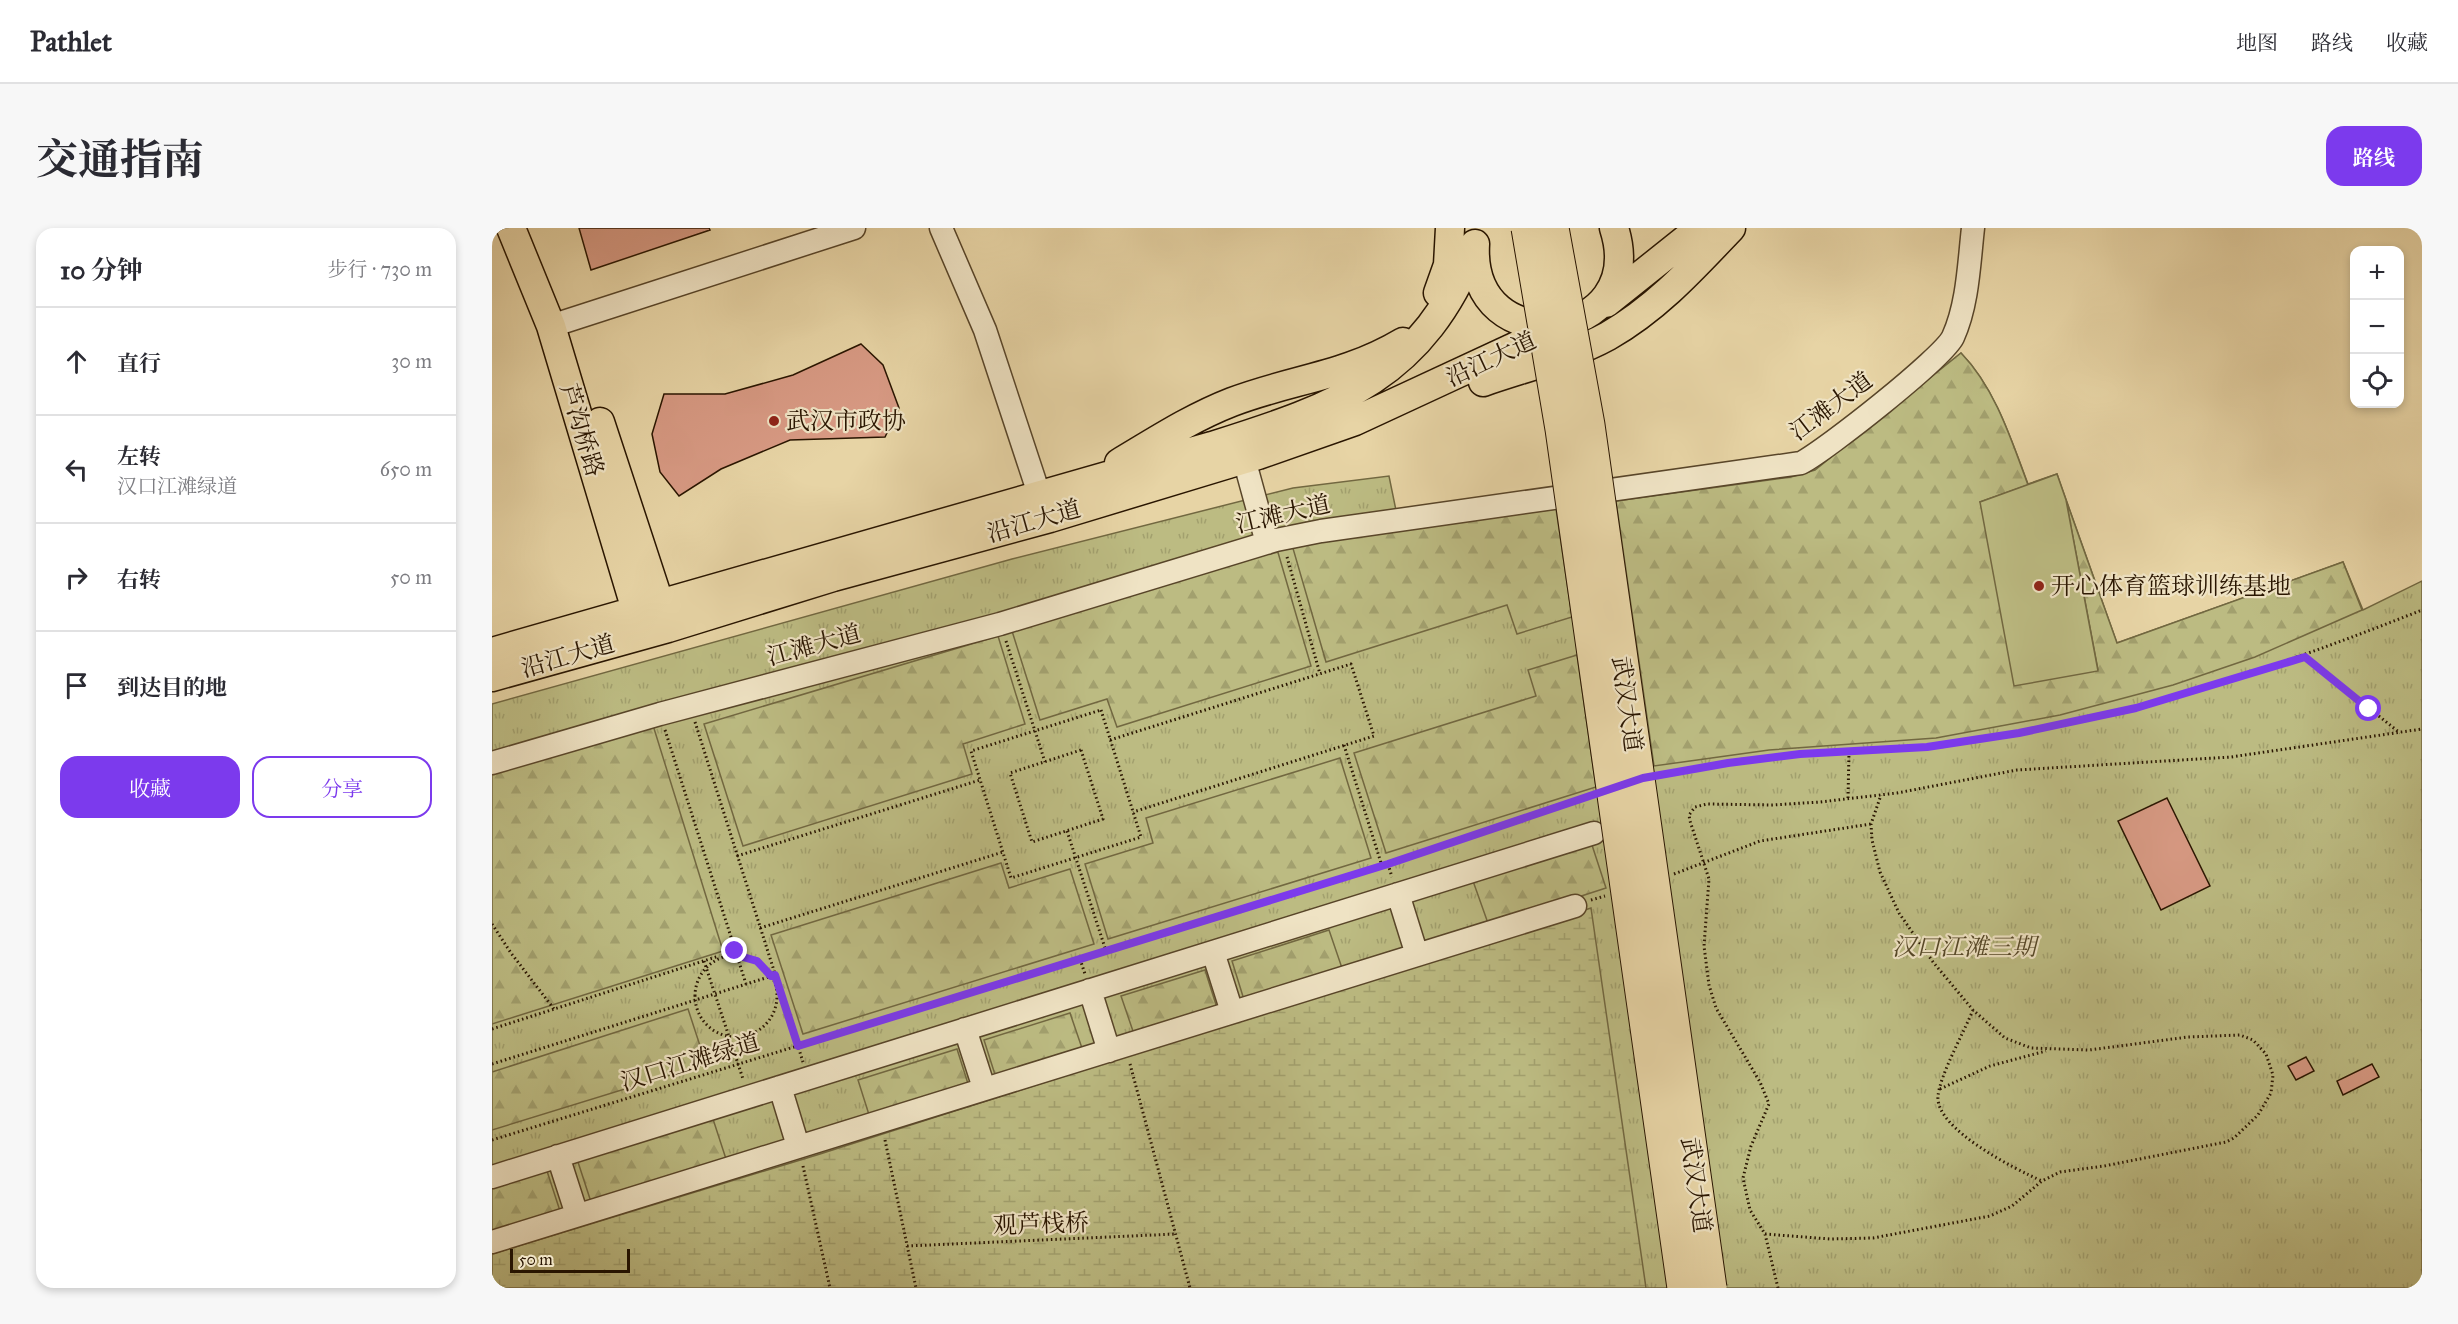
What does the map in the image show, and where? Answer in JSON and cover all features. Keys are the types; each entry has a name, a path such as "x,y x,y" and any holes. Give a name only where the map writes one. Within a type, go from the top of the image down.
{"highway":[{"name":"武汉大道","path":"1528,228 1563,441 1684,1288"},
{"name":"武汉大道","path":"1552,228 1589,437 1710,1288"}],"main road":[{"name":"芦沟桥路","path":"511,228 558,323"},
{"name":"芦沟桥路","path":"530,228 652,620"},
{"path":"1417,333 1445,277 1451,244 1450,228"},
{"path":"1596,308 1611,288 1616,276 1620,251 1614,228"},
{"name":"沿江大道","path":"492,652 652,620 833,577 1050,518 1251,457 1355,421 1562,325 1580,319 1620,294 1700,228"},
{"path":"1355,421 1443,396 1606,337 1650,308 1672,289 1731,228"},
{"name":"沿江大道","path":"492,677 652,620 1040,496 1233,440 1347,396 1390,369 1440,317 1477,236"},
{"path":"1477,236 1474,256 1480,281 1493,303 1525,323 1544,326 1562,325"},
{"path":"1089,482 1192,419 1234,402 1360,365 1417,333 1440,317"}],"street":[{"path":"558,323 854,228"},
{"path":"941,228 985,330 1040,496"},
{"name":"江滩大道","path":"492,763 660,714 1000,624 1275,540 1801,463 1826,447 1948,347 1960,316 1973,228"},
{"path":"1251,457 1275,540"},
{"path":"492,1177 1594,833"},
{"path":"1398,894 1417,955"},
{"path":"492,1242 1575,906"},
{"path":"1213,952 1232,1012"},
{"path":"1090,990 1109,1051"},
{"path":"965,1029 984,1088"},
{"path":"780,1087 798,1146"},
{"path":"558,1156 577,1215"}],"path":[{"path":"1275,540 1320,674"},
{"path":"1654,776 1728,763 1800,754 1927,747 2019,733 2090,718 2136,708 2305,657 2422,610"},
{"path":"1000,624 1045,762"},
{"path":"2305,657 2400,734"},
{"path":"1110,740 1351,664 1374,735 1133,812"},
{"path":"690,706 773,976 798,1046"},
{"path":"1101,710 1110,740 1141,837 1011,878 971,751 1101,710"},
{"path":"660,714 746,984"},
{"path":"1778,1288 1765,1234 1750,1210 1743,1178 1751,1146 1769,1104 1760,1082 1716,1008 1709,985 1704,946 1709,879 1690,821 1689,815 1695,807 1707,804 1772,805 1848,799 2018,770 2231,757 2422,729"},
{"path":"1344,745 1382,866"},
{"path":"1081,750 1103,819 1032,842 1010,773 1045,762 1081,750"},
{"path":"1848,799 1849,752"},
{"path":"737,856 980,780"},
{"name":"汉口江滩绿道","path":"492,1140 1382,866 1600,793"},
{"path":"1765,1234 1830,1239 1873,1238 2000,1213 2024,1198 2042,1181 2060,1172 2226,1142 2242,1132 2258,1115 2268,1100 2273,1085 2273,1075 2266,1054 2253,1040 2240,1035 2188,1037 2103,1049 2048,1050 2013,1042 1996,1031 1973,1010 1933,962 1899,913 1875,857 1871,824 1881,795"},
{"path":"1672,874 1760,841 1871,824"},
{"path":"1067,831 1106,951"},
{"path":"760,928 1003,852"},
{"path":"1575,906 1607,895"},
{"path":"492,924 554,1009"},
{"path":"492,1029 704,961 736,953 757,961 773,976 776,1003 768,1021 753,1033 729,1036 707,1025 695,1000 698,979 706,968 718,959 736,953"},
{"path":"704,961 738,1064"},
{"path":"492,1064 773,976"},
{"path":"1973,1010 1939,1089 1938,1106 1954,1127 1983,1149 2042,1181"},
{"path":"1939,1089 1981,1070 2048,1050"},
{"path":"1130,1063 1190,1288"},
{"path":"884,1136 916,1288"},
{"path":"798,1146 830,1288"},
{"name":"观芦栈桥","path":"907,1246 1176,1234"}],"green space":[{"name":"汉口江滩三期","path":"1961,353 1993,398 2028,484 2057,474 2117,643 2343,562 2363,610 2422,581 2422,1288 492,1288 492,704 1012,559 1293,488 1389,476 1400,530 1792,477 1815,470"},
{"path":"1961,353 1993,398 2028,485 1980,502 2098,670 2066,500 2117,643 2343,562 2362,610 2255,657 2173,685 2060,715 1936,738 1769,750 1654,766 1616,501 1791,477 1815,470"},
{"name":"开心体育篮球训练基地","path":"2057,474 2066,500 2098,671 2014,686 1980,502"},
{"path":"1556,509 1572,617 1517,634 1507,605 1326,662 1292,545"},
{"path":"1277,549 1311,666 1117,727 1107,699 1040,720 1012,631"},
{"path":"998,636 1025,724 963,744 972,774 743,846 704,724"},
{"path":"1577,655 1596,787 1386,853 1354,753 1536,696 1528,670"},
{"path":"652,722 723,951 492,1024 492,768"},
{"path":"1340,758 1371,858 1108,939 1085,864 1153,843 1146,818"},
{"path":"1591,842 1606,888 1489,926 1473,881"},
{"path":"1001,863 1009,888 1070,869 1094,944 803,1034 771,935"},
{"path":"1591,908 1646,1288 492,1288 492,1254 820,1154"},
{"path":"1329,930 1343,971 1245,1003 1232,961"},
{"path":"1205,970 1218,1011 1135,1037 1121,996"},
{"path":"688,1009 706,1064 492,1130 492,1072"},
{"path":"1070,1013 1084,1054 997,1081 984,1040"},
{"path":"957,1049 970,1090 871,1121 858,1080"},
{"path":"712,1116 727,1162 592,1205 577,1159"},
{"path":"546,1168 561,1214 492,1236 492,1185"}],"building":[{"path":"579,228 709,228 710,230 591,270"},
{"name":"武汉市政协","path":"861,344 883,365 899,408 885,437 790,440 721,469 679,496 660,472 652,434 664,394 725,394 793,375"},
{"path":"2167,798 2210,886 2161,910 2118,821"},
{"path":"2306,1057 2314,1071 2296,1080 2288,1066"},
{"path":"2372,1064 2379,1077 2343,1095 2337,1081"}],"place":[{"name":"武汉市政协","path":"774,421"},
{"name":"开心体育篮球训练基地","path":"2039,586"}],"route":[{"path":"735,951 736,955 757,961 771,976 775,975 798,1046 1388,864 1643,778 1728,763 1800,754 1927,747 2019,733 2136,708 2305,657 2369,709"}]}
